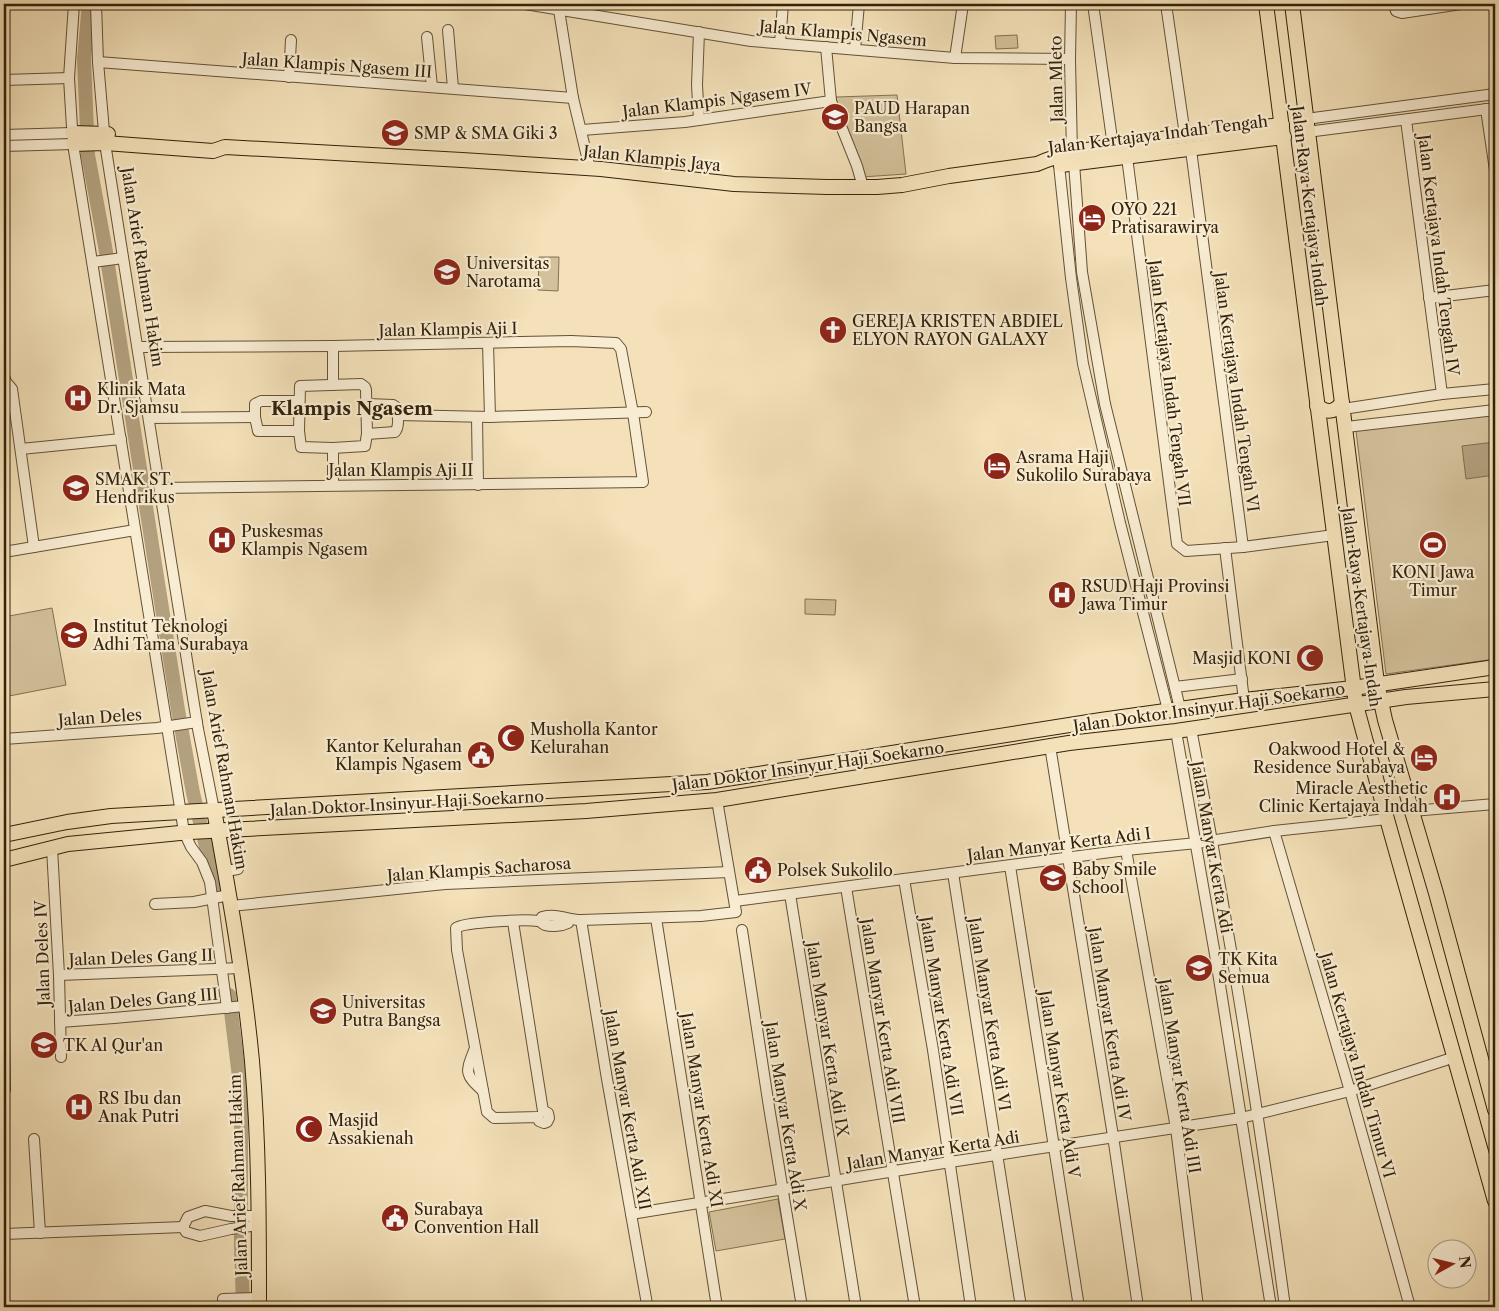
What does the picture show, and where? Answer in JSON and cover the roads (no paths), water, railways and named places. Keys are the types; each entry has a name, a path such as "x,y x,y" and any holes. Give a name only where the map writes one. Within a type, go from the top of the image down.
{"main road":[{"name":"Jalan Raya Kertajaya Indah","path":"1266,4 1356,705 1495,1201"},
{"name":"Jalan Raya Kertajaya Indah","path":"1292,4 1377,683 1385,720 1495,1110"},
{"name":"Jalan Kertajaya Indah Tengah","path":"1093,155 1127,157 1191,150 1252,135 1283,131"},
{"name":"Jalan Kertajaya Indah Tengah","path":"1067,160 1093,155 1113,146 1185,135 1252,135"},
{"name":"Jalan Klampis Jaya","path":"76,138 214,142 225,147 436,158 590,169 734,184 863,187 902,185 1037,164 1047,159 1067,160"},
{"path":"1317,406 1324,410 1332,411 1343,406"},
{"path":"1321,436 1324,430 1332,426 1340,426 1346,430"},
{"name":"Jalan Doktor Insinyur Haji Soekarno","path":"4,835 90,818 184,811 707,782 1175,709 1353,688 1495,666"},
{"name":"Jalan Doktor Insinyur Haji Soekarno","path":"4,860 68,844 187,832 586,811 717,800 1056,745 1143,733 1184,730 1381,701 1495,689"},
{"path":"1053,727 1056,745"},
{"path":"604,788 598,797 600,806 605,809"},
{"path":"584,790 588,801 586,811"},
{"name":"Jalan Arief Rahman Hakim","path":"209,810 212,831 232,870 222,899 234,1007 256,1124 252,1221 256,1301"},
{"path":"1455,1057 1478,1050"}],"street":[{"path":"74,4 69,78 76,138 99,262 121,439 135,530 171,726 187,841 202,862 222,899 229,969"},
{"name":"Jalan Arief Rahman Hakim","path":"96,4 102,138 121,258 138,347 194,723 209,810"},
{"name":"Jalan Klampis Ngasem","path":"525,4 751,41 955,58 1070,59"},
{"path":"780,43 782,4"},
{"path":"855,49 859,4"},
{"path":"955,58 963,4"},
{"name":"Jalan Mleto","path":"1071,4 1067,160 1099,405 1134,549"},
{"path":"1093,4 1113,146"},
{"path":"1166,4 1185,135"},
{"path":"1395,7 1402,13 1461,4"},
{"path":"559,10 574,98 590,169"},
{"path":"448,30 453,88"},
{"path":"699,32 697,85 699,120"},
{"path":"426,36 432,87"},
{"path":"289,77 291,40"},
{"name":"Jalan Klampis Ngasem IV","path":"582,130 699,120 831,101 826,47"},
{"name":"Jalan Klampis Ngasem III","path":"98,62 574,98"},
{"path":"4,80 69,78"},
{"path":"1306,126 1495,94"},
{"path":"831,101 857,166 863,187"},
{"path":"1306,126 1406,120 1490,109 1495,170"},
{"name":"Jalan Kertajaya Indah Tengah IV","path":"1406,120 1442,394"},
{"path":"4,135 45,133 76,138"},
{"path":"45,133 46,145"},
{"path":"4,146 46,145 76,138"},
{"name":"Jalan Kertajaya Indah Tengah VI","path":"1191,150 1243,547"},
{"name":"Jalan Kertajaya Indah Tengah VII","path":"1127,157 1175,536 1180,548 1186,552 1243,547"},
{"path":"99,262 121,258"},
{"path":"1429,298 1495,290"},
{"path":"4,334 4,339"},
{"name":"Jalan Klampis Aji I","path":"138,347 333,346 571,341 616,343 621,349 643,482"},
{"path":"488,343 490,417"},
{"path":"333,346 333,384"},
{"path":"4,376 12,389 34,547"},
{"path":"333,384 363,385 366,390 367,434 365,446 302,447 299,431 298,401 300,386 333,384"},
{"path":"1343,406 1495,389"},
{"path":"298,401 258,402 255,406 255,417 258,430 299,431"},
{"path":"367,404 396,407 398,415 398,428 395,432 367,434"},
{"path":"1346,430 1495,410"},
{"path":"398,415 490,417 646,412"},
{"path":"149,418 255,417"},
{"path":"477,417 478,485"},
{"path":"21,449 121,439"},
{"path":"333,448 333,485"},
{"name":"Jalan Klampis Aji II","path":"160,488 643,482"},
{"path":"4,552 135,530"},
{"path":"1243,547 1334,535"},
{"path":"1225,548 1244,700"},
{"path":"1134,549 1175,687 1175,709"},
{"path":"1134,549 1175,709"},
{"path":"1175,687 1242,679"},
{"name":"Jalan Deles","path":"4,739 194,723"},
{"name":"Jalan Manyar Kerta Adi","path":"1184,730 1205,842 1249,1116 1285,1307"},
{"name":"Jalan Manyar Kerta Adi","path":"1184,730 1205,842 1249,1116"},
{"name":"Jalan Manyar Kerta Adi IV","path":"1056,745 1069,858 1138,1307"},
{"path":"513,922 541,1114 500,1118 491,1117 487,1112 457,950 456,928 465,924 513,922 540,921 542,917 547,916 563,916 568,920 581,920 734,913 736,912 735,901 717,800"},
{"path":"1412,811 1495,804"},
{"name":"Jalan Manyar Kerta Adi I","path":"735,901 1126,850 1205,842 1274,831 1387,819"},
{"name":"Jalan Kertajaya Indah Timur VI","path":"1274,831 1350,1091 1410,1307"},
{"name":"Jalan Deles IV","path":"52,848 61,1057"},
{"name":"Jalan Manyar Kerta Adi III","path":"1126,850 1176,1128 1198,1307"},
{"name":"Jalan Manyar Kerta Adi V","path":"1010,866 1079,1307"},
{"name":"Jalan Klampis Sacharosa","path":"155,904 445,884 729,872"},
{"name":"Jalan Manyar Kerta Adi VI","path":"953,873 1021,1307"},
{"name":"Jalan Manyar Kerta Adi VII","path":"904,879 950,1162 971,1307"},
{"name":"Jalan Manyar Kerta Adi VIII","path":"846,887 915,1307"},
{"name":"Jalan Manyar Kerta Adi IX","path":"790,894 856,1307"},
{"name":"Jalan Manyar Kerta Adi XI","path":"656,918 717,1307"},
{"name":"Jalan Manyar Kerta Adi XII","path":"581,920 606,1079 647,1304"},
{"name":"Jalan Manyar Kerta Adi X","path":"742,930 802,1307"},
{"name":"Jalan Deles Gang II","path":"58,975 212,968 229,969"},
{"name":"Jalan Deles Gang III","path":"60,1022 234,1007"},
{"path":"4,1020 5,1090"},
{"name":"Jalan Manyar Kerta Adi","path":"631,1214 1055,1145 1249,1116 1350,1091 1455,1057"},
{"path":"1249,1116 1271,1307"},
{"path":"34,1139 40,1233"},
{"path":"205,1211 252,1221 200,1236 186,1232 183,1227 185,1220 205,1211"},
{"path":"227,1215 228,1229"},
{"path":"4,1234 183,1227"},
{"path":"226,1302 256,1301"}],"waterway":[{"path":"89,4 84,59 88,155 105,246 178,710 193,793 210,863 214,889"},
{"path":"229,995 241,1093 243,1307"}],"place":[{"name":"PAUD Harapan Bangsa","path":"835,117"},
{"name":"SMP & SMA Giki 3","path":"395,133"},
{"name":"OYO 221 Pratisarawirya","path":"1092,218"},
{"name":"Universitas Narotama","path":"447,272"},
{"name":"GEREJA KRISTEN ABDIEL ELYON RAYON GALAXY","path":"833,330"},
{"name":"Klinik Mata Dr. Sjamsu","path":"78,398"},
{"name":"Asrama Haji Sukolilo Surabaya","path":"997,466"},
{"name":"SMAK ST. Hendrikus","path":"76,488"},
{"name":"Puskesmas Klampis Ngasem","path":"222,540"},
{"name":"KONI Jawa Timur","path":"1433,545"},
{"name":"RSUD Haji Provinsi Jawa Timur","path":"1062,595"},
{"name":"Institut Teknologi Adhi Tama Surabaya","path":"74,635"},
{"name":"Masjid KONI","path":"1310,658"},
{"name":"Musholla Kantor Kelurahan","path":"511,738"},
{"name":"Kantor Kelurahan Klampis Ngasem","path":"481,755"},
{"name":"Oakwood Hotel & Residence Surabaya","path":"1424,758"},
{"name":"Miracle Aesthetic Clinic Kertajaya Indah","path":"1447,797"},
{"name":"Polsek Sukolilo","path":"758,870"},
{"name":"Baby Smile School","path":"1053,878"},
{"name":"TK Kita Semua","path":"1199,968"},
{"name":"Universitas Putra Bangsa","path":"323,1011"},
{"name":"TK Al Qur'an","path":"44,1045"},
{"name":"RS Ibu dan Anak Putri","path":"79,1107"},
{"name":"Masjid Assakienah","path":"309,1129"},
{"name":"Surabaya Convention Hall","path":"395,1218"}],"district":[{"name":"Klampis Ngasem","path":"352,408"}]}
